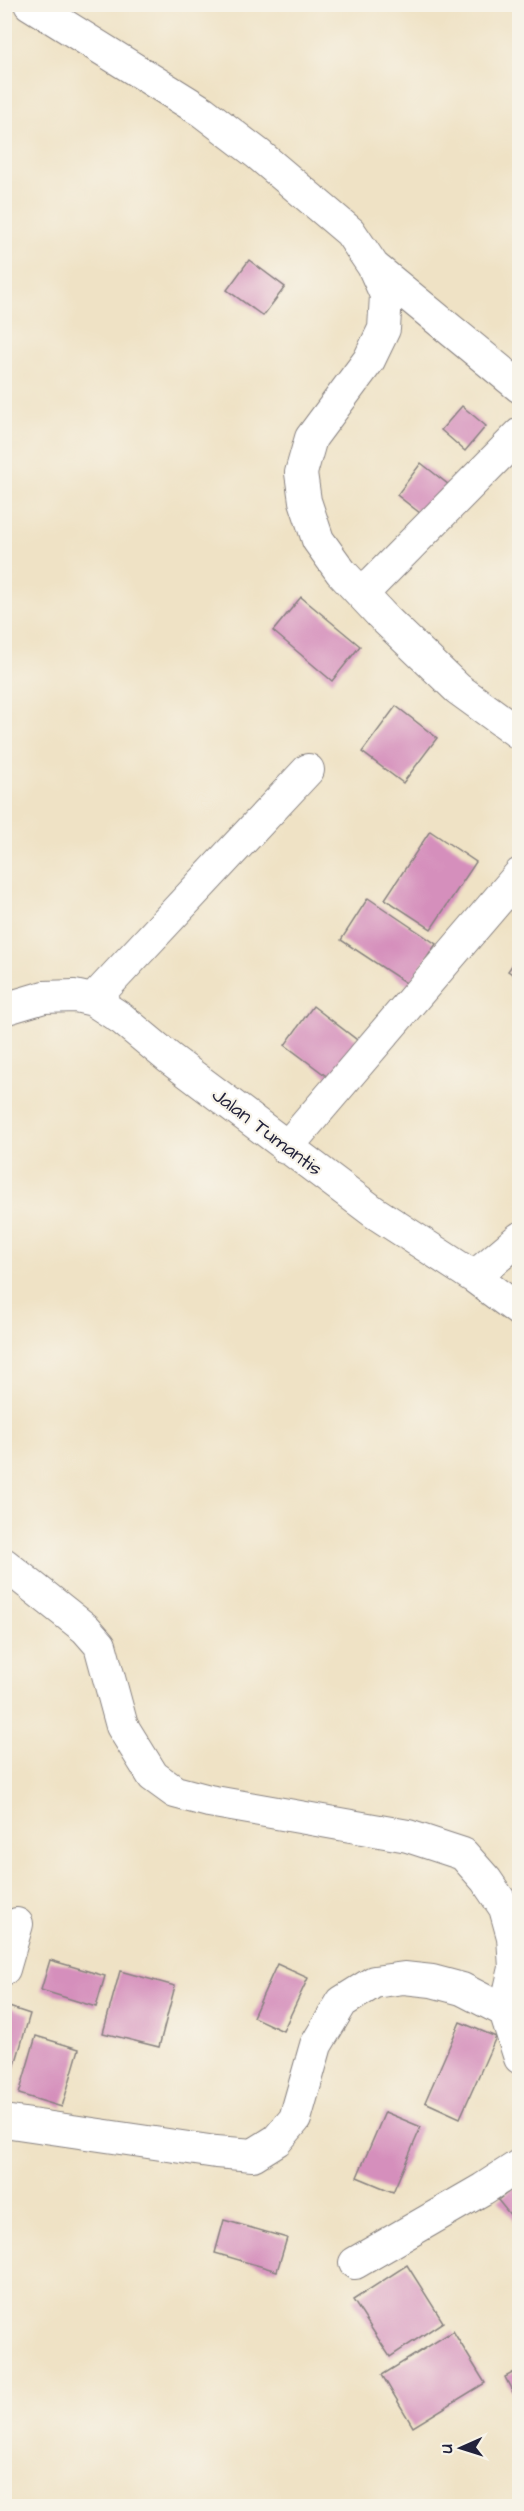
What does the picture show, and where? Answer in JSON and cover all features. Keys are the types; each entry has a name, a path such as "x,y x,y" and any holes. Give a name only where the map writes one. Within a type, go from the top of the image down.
{"street":[{"path":"30,4 203,112 258,154 350,232 373,266 386,295 384,329 369,360 311,438 302,473 305,501 318,540 341,572 458,689 519,734"},
{"path":"373,266 519,387"},
{"path":"362,594 519,434"},
{"path":"93,1000 308,770"},
{"path":"286,1148 519,874"},
{"name":"Jalan Tumantis","path":"4,1009 44,997 75,996 93,1000 122,1019 286,1148 374,1212 474,1277 519,1311"},
{"path":"474,1277 519,1238"},
{"path":"4,1564 86,1629 100,1645 122,1726 153,1776 175,1792 208,1801 408,1836 463,1854 486,1880 505,1908 513,1937 515,1968 505,2012 519,2058"},
{"path":"4,1969 17,1924"},
{"path":"4,2121 216,2152 254,2155 277,2140 295,2119 316,2045 342,2002 374,1982 404,1978 432,1981 462,1989 505,2012"},
{"path":"355,2263 483,2189 519,2165"}],"building":[{"path":"249,260 285,287 263,316 227,290"},
{"path":"462,406 486,426 465,451 441,430"},
{"path":"421,463 449,485 425,517 397,495"},
{"path":"301,597 360,646 332,681 273,631"},
{"path":"396,706 437,738 403,783 362,752"},
{"path":"430,831 476,862 431,929 385,899"},
{"path":"368,898 436,944 409,985 341,940"},
{"path":"520,954 520,979 508,971"},
{"path":"313,1006 361,1043 333,1081 285,1045"},
{"path":"50,1960 105,1976 96,2007 41,1990"},
{"path":"277,1964 308,1978 283,2031 253,2017"},
{"path":"120,1971 175,1986 159,2047 103,2033"},
{"path":"6,2006 30,2014 12,2075 4,2073"},
{"path":"460,2022 496,2037 460,2118 425,2102"},
{"path":"36,2036 79,2049 62,2107 19,2094"},
{"path":"385,2112 421,2127 393,2192 357,2177"},
{"path":"520,2183 520,2227 498,2200"},
{"path":"224,2220 287,2238 277,2271 215,2253"},
{"path":"407,2265 443,2322 390,2357 353,2300"},
{"path":"453,2331 485,2383 413,2427 382,2375"},
{"path":"520,2369 520,2406 505,2377"}]}
